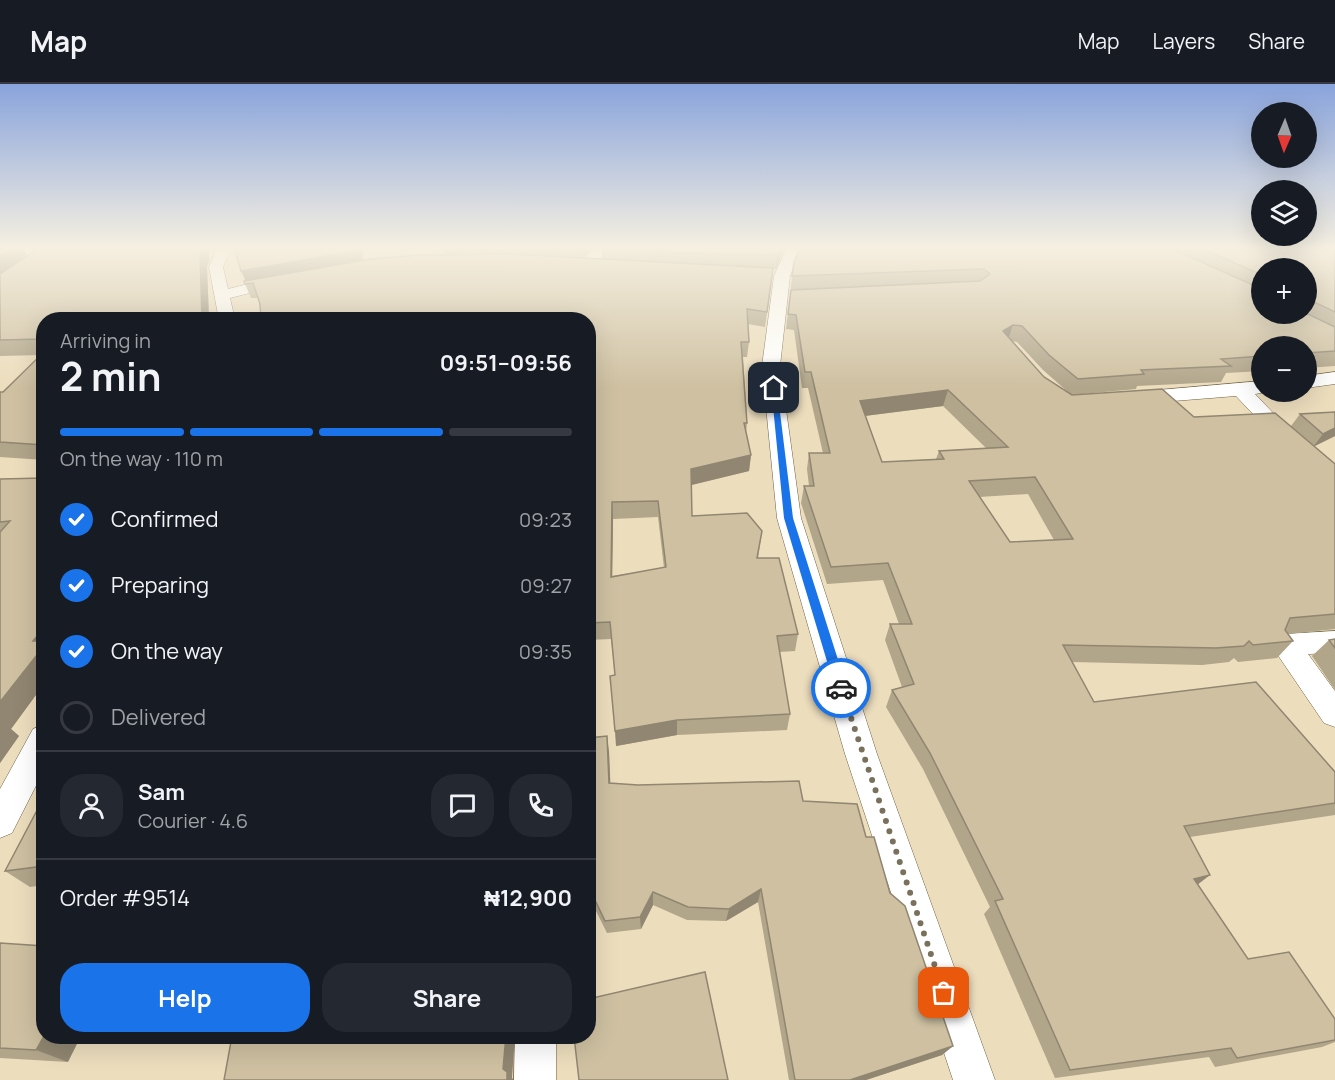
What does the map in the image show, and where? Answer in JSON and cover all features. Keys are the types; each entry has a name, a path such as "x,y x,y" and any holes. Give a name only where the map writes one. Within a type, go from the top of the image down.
{"street":[{"path":"782,294 771,366 789,518 861,754 974,1080"},
{"path":"221,295 225,312"},
{"path":"1317,380 1335,378"},
{"path":"1122,399 1251,389"},
{"path":"1241,390 1289,441 1335,478"},
{"path":"1335,642 1286,645 1335,714"},
{"path":"0,822 36,753"},
{"path":"535,1080 536,1044"}],"building":[{"path":"0,294 201,294 202,312 36,312 36,339 0,340"},
{"path":"257,294 769,294 767,312 747,309 749,342 741,342 747,423 744,423 751,455 691,469 692,516 747,513 762,531 757,558 779,558 798,634 777,636 790,714 677,720 615,731 610,676 615,675 610,622 596,623 596,312 260,312","holes":["658,501 666,567 611,577 612,502"]},
{"path":"790,294 1251,294 1251,324 1317,324 1317,318 1335,327 1335,351 1317,352 1317,336 1251,336 1251,357 1221,359 1231,366 1141,370 1144,374 1078,379 1049,355 1022,326 1013,325 1003,331 1044,377 1072,395 1162,389 1194,417 1275,413 1335,464 1335,614 1290,618 1285,630 1293,641 1253,645 1249,641 1244,646 1216,648 1063,645 1094,702 1256,682 1335,772 1335,803 1184,826 1210,875 1194,879 1248,959 1289,952 1335,1019 1335,1040 1237,1058 1231,1048 1070,1070 995,901 1003,899 930,753 892,690 914,684 890,624 912,624 888,563 831,567 804,486 814,486 809,453 830,453 811,372 805,372 796,315 788,314","holes":["948,390 1008,447 939,451 944,459 882,462 860,401","1035,477 1073,539 1010,542 969,481"]},
{"path":"1317,294 1335,294 1335,312 1317,303"},
{"path":"36,360 36,444 0,442 0,392 3,392"},
{"path":"1335,412 1335,428 1323,434 1300,414"},
{"path":"36,478 36,637 33,641 36,641 36,656 0,702 0,532 10,521 0,522 0,479"},
{"path":"1335,639 1335,648 1329,640"},
{"path":"607,736 609,783 638,785 799,781 803,801 857,804 866,837 874,837 890,893 905,906 953,1046 850,1080 795,1080 761,889 729,909 688,907 653,892 640,917 605,921 596,902 596,737"},
{"path":"36,812 36,867 5,871"},
{"path":"0,943 36,945 36,1044 39,1044 36,1050 0,1048"},
{"path":"705,972 728,1080 579,1080 575,1044 596,1044 596,997"},
{"path":"231,1044 505,1044 503,1069 507,1072 507,1080 224,1080"}],"way so far":[{"path":"841,688 861,754 944,993"}],"route":[{"path":"774,388 789,518 841,688"}]}
